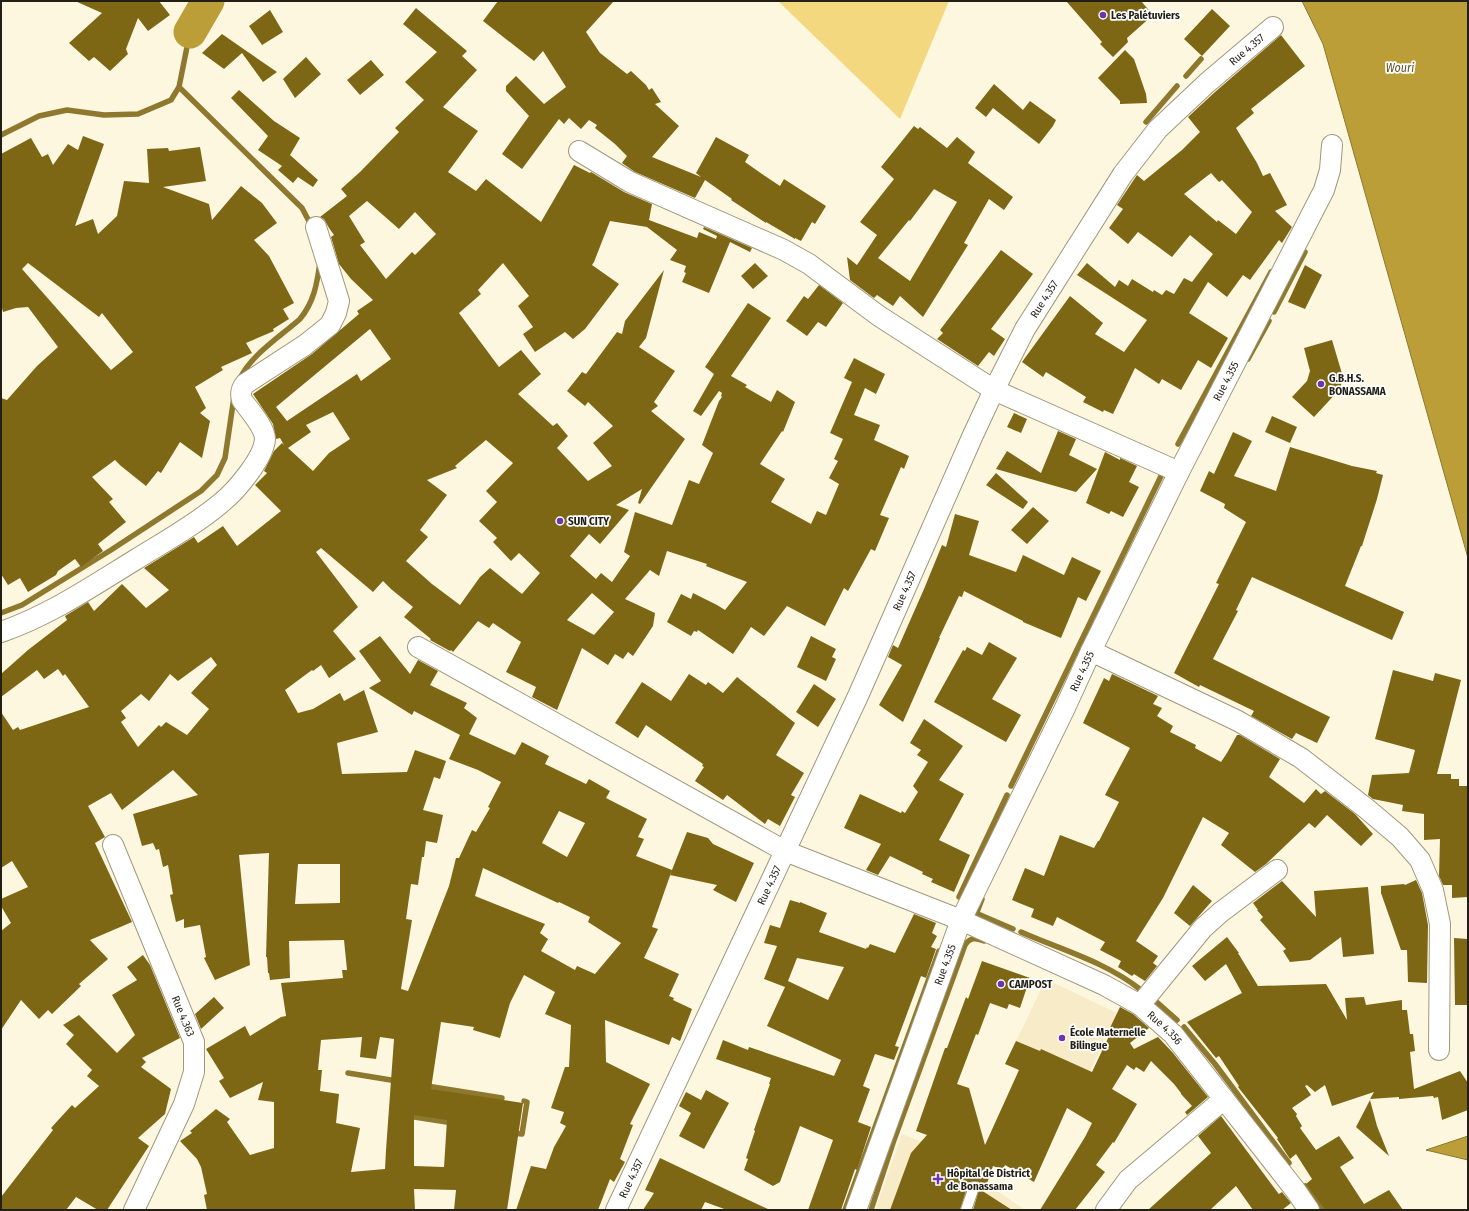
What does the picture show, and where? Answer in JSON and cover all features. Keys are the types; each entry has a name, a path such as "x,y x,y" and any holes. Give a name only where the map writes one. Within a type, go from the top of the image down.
{"street":[{"name":"Rue 4.357","path":"616,1210 858,696 994,390 1025,329 1123,174 1158,129 1207,83 1273,27"},
{"name":"Rue 4.355","path":"856,1210 961,920 1179,472 1324,190 1330,170 1332,145"},
{"path":"579,150 630,182 790,253 809,264 879,316 994,390 1179,472"},
{"path":"1,632 43,616 68,602 194,523 232,494 249,474 262,450 265,439 263,430 242,400 242,388 245,384 305,345 330,325 336,313 339,301 316,227"},
{"name":"Rue 4.356","path":"418,647 785,851 961,920 1104,985 1140,1005 1173,1034 1309,1210"},
{"path":"1091,651 1238,721 1301,758 1368,808 1400,837 1420,860 1433,890 1440,924 1439,1050"},
{"name":"Rue 4.363","path":"113,844 194,1042 194,1072 184,1104 134,1210"},
{"path":"1140,1005 1203,928 1221,912 1277,870"},
{"path":"1106,1210 1128,1180 1224,1099"}],"lane":[{"path":"966,1210 974,1187"}],"shaded area":[{"path":"778,1 949,1 900,119"},
{"name":"École Maternelle Bilingue","path":"1046,979 1117,1013 1079,1095 1005,1064"},
{"name":"Hôpital de District de Bonassama","path":"902,1134 968,1160 991,1172 989,1185 1025,1210 875,1210"}],"water":[{"name":"Wouri","path":"1302,1 1468,1 1468,558 1323,44"},
{"path":"1468,1136 1468,1160 1426,1150"}],"building":[{"path":"75,1 159,1 170,15 148,31 138,18 126,49 128,54 110,71 94,57 89,61 69,43 102,13"},
{"path":"498,1 614,1 586,32 600,53 627,74 631,71 646,85 649,90 652,88 661,102 655,104 679,126 652,157 701,177 696,173 716,137 749,155 745,162 780,186 784,179 826,206 815,224 812,222 801,241 766,223 731,200 732,199 705,180 695,198 635,172 622,163 627,156 595,128 597,125 589,120 581,129 569,118 564,124 559,119 522,169 502,154 529,116 506,91 506,86 516,76 544,104 566,87 543,51 534,61 483,21"},
{"path":"1066,1 1141,1 1153,15 1127,38 1128,42 1113,57 1100,44 1102,42"},
{"path":"416,8 467,51 462,56 477,70 443,107 478,131 448,172 476,191 486,179 541,222 574,165 590,173 591,172 624,192 652,204 649,220 697,238 699,232 716,239 717,236 703,229 704,227 752,248 750,252 730,242 709,293 682,282 686,273 684,272 686,266 670,260 677,250 647,227 610,221 592,265 619,284 585,329 573,339 565,332 535,352 523,334 533,327 518,306 529,296 503,263 478,290 481,294 459,313 499,367 521,350 541,374 518,394 553,426 557,423 568,436 557,448 588,481 612,466 593,443 613,426 588,402 585,406 567,391 582,372 586,374 617,332 622,334 625,321 664,270 646,338 639,347 675,371 654,402 658,406 651,411 685,439 640,504 638,503 642,489 616,505 629,510 600,544 589,534 570,556 596,579 601,573 612,582 630,556 624,552 635,512 672,525 689,480 699,484 713,453 702,445 719,401 722,397 722,393 719,391 701,416 693,411 714,374 705,367 748,303 771,318 731,376 747,385 745,387 771,402 777,390 795,402 783,432 782,431 760,464 785,479 771,502 811,524 817,511 826,515 839,484 829,478 838,461 834,459 843,439 830,433 852,382 844,378 854,358 885,374 876,394 865,388 854,415 880,425 874,440 909,456 904,469 901,467 880,515 889,518 875,551 871,549 848,591 844,588 825,626 787,606 764,636 751,627 733,654 698,630 697,632 694,631 691,636 667,622 681,594 691,599 693,593 725,610 747,582 706,566 707,564 667,551 659,576 650,570 625,599 655,613 653,626 633,656 628,652 623,659 615,654 608,665 582,648 557,710 532,697 536,687 506,672 521,642 493,623 489,628 478,621 453,652 451,650 450,651 430,640 431,639 404,617 413,607 383,581 373,592 321,548 316,552 358,607 333,631 356,659 329,678 321,665 285,690 298,713 313,709 340,693 344,701 364,690 378,732 337,743 342,774 407,772 415,750 446,761 440,779 434,777 423,810 443,815 437,843 426,841 418,885 411,884 406,919 412,920 401,989 408,991 449,886 456,858 459,858 472,830 476,832 490,808 488,807 501,782 478,770 449,759 460,735 414,711 412,715 369,688 381,681 359,651 380,636 410,674 418,660 438,671 430,685 467,703 464,708 477,718 469,734 515,755 522,742 549,756 545,764 586,784 589,779 610,791 606,798 647,819 638,837 644,839 636,856 672,870 652,927 658,929 644,958 679,974 669,996 674,998 673,1000 692,1009 680,1041 672,1037 669,1045 605,1020 606,1062 650,1084 630,1124 633,1125 620,1159 625,1162 614,1182 610,1179 598,1210 516,1210 531,1166 546,1169 554,1147 566,1126 560,1123 564,1112 551,1108 565,1067 569,1067 571,1025 545,1014 555,992 524,975 510,1003 500,1038 473,1030 474,1027 441,1022 431,1089 523,1103 507,1210 454,1210 456,1190 414,1189 415,1210 207,1210 204,1195 207,1194 201,1167 197,1159 180,1141 192,1133 190,1131 216,1109 230,1119 227,1122 250,1155 274,1148 274,1102 258,1100 263,1082 230,1098 219,1081 224,1078 206,1049 245,1026 250,1036 281,1017 286,1016 281,983 343,978 342,970 347,970 344,940 289,941 290,978 270,980 266,957 269,853 239,855 250,965 215,980 204,958 206,957 200,925 184,928 184,919 176,922 170,895 173,894 168,865 163,867 159,849 156,850 153,843 142,846 133,814 198,795 173,770 122,810 111,793 88,806 105,837 95,843 132,922 90,940 108,959 79,984 81,986 52,1014 48,1010 39,1019 21,1000 1,1030 1,931 11,923 1,906 1,899 28,887 12,861 1,868 1,712 13,730 18,727 20,730 89,707 65,674 63,676 58,669 44,679 37,670 1,697 1,674 28,650 67,620 65,616 88,602 94,611 122,584 146,608 169,590 144,568 194,537 198,543 223,526 237,546 281,511 255,485 267,473 264,471 274,451 282,443 284,445 280,438 276,439 273,424 253,394 312,354 359,314 357,311 373,300 351,279 339,264 331,237 334,235 324,219 320,217 347,196 341,189 399,132 395,128 424,100 405,82 437,52 403,24","holes":["367,201 399,229 415,212 436,234 415,255 412,252 386,279 360,245 365,242 349,216","370,329 391,359 361,381 357,374 287,421 276,407","333,412 350,439 329,453 313,471 288,448 311,432 306,425","486,440 513,463 486,491 497,502 479,521 497,538 493,542 511,561 519,553 540,573 522,594 490,568 480,577 460,605 432,584 406,561 428,537 420,530 447,495 427,480 457,468 455,466","592,593 614,612 594,635 567,620","211,657 217,665 191,693 209,709 187,735 166,722 161,727 159,725 138,747 121,722 126,718 121,711 141,694 149,701 170,674 178,681","559,811 585,823 567,857 542,843","298,864 340,864 340,903 295,904","483,868 590,917 588,922 621,943 595,974 577,966 575,970 541,951 548,939 540,933 545,924 475,896","362,1037 360,1057 376,1059 380,1037 394,1039 385,1169 351,1172 360,1128 336,1123 339,1094 320,1091 322,1070 318,1070 321,1040","414,1115 447,1120 444,1167 414,1166"]},
{"path":"1212,9 1230,26 1202,56 1184,39"},
{"path":"270,10 283,32 262,45 249,26"},
{"path":"222,34 277,72 263,82 242,53 224,69 202,53"},
{"path":"1281,35 1305,66 1251,109 1254,113 1236,128 1263,176 1270,173 1287,205 1275,211 1292,227 1282,243 1279,240 1250,280 1243,275 1227,297 1208,282 1189,313 1228,338 1211,368 1198,360 1181,390 1162,379 1159,384 1135,368 1113,414 1104,410 1103,412 1083,402 1086,397 1046,372 1043,377 1022,362 1070,296 1103,323 1095,334 1124,352 1147,320 1077,275 1087,263 1115,287 1119,280 1128,286 1132,279 1153,292 1154,290 1162,295 1166,290 1174,294 1184,278 1192,282 1213,254 1190,235 1172,257 1138,232 1128,244 1109,228 1123,209 1117,205 1137,175 1144,181 1182,150 1200,132 1188,117","holes":["1211,173 1219,182 1222,180 1252,212 1236,234 1218,220 1217,222 1184,194"]},
{"path":"1125,50 1134,59 1146,94 1147,103 1120,104 1120,101 1098,78"},
{"path":"306,57 321,74 295,98 283,79"},
{"path":"371,60 384,75 360,95 347,80"},
{"path":"994,84 1023,110 1030,101 1056,120 1039,144 993,108 986,117 975,108"},
{"path":"239,90 274,121 300,138 290,155 318,180 313,187 298,177 293,183 278,170 282,166 258,150 268,136 231,98"},
{"path":"914,126 918,129 920,127 947,148 957,137 975,152 968,163 1013,197 1004,210 989,199 964,243 968,245 923,317 900,296 893,306 877,295 874,298 850,280 847,257 857,265 877,235 860,222 894,179 881,167","holes":["934,189 957,202 910,281 878,258 909,220 910,221"]},
{"path":"83,136 104,144 75,226 93,219 98,234 117,216 124,181 149,183 147,149 168,148 169,151 200,147 206,181 163,187 209,204 212,220 241,186 262,203 277,223 254,240 269,256 294,303 283,309 289,319 273,329 274,331 246,343 252,353 221,367 223,370 195,387 206,408 200,413 210,421 202,458 180,442 161,473 158,471 146,486 115,460 92,477 113,499 109,502 126,522 98,544 103,551 81,567 75,559 58,571 56,575 28,592 20,578 8,585 1,574 1,398 7,400 37,366 58,347 28,307 16,308 3,312 1,304 1,154 31,138 42,157 48,154 53,165 68,144 78,150","holes":["28,263 99,317 102,313 133,352 111,370 22,269"]},
{"path":"1001,250 1033,274 991,329 1005,339 994,356 989,352 978,366 937,339 943,333 940,330"},
{"path":"755,263 768,276 753,289 741,276"},
{"path":"1305,265 1322,275 1305,309 1288,302"},
{"path":"819,285 843,303 826,327 818,322 807,336 786,321 804,296 808,299"},
{"path":"1332,340 1343,377 1340,389 1314,417 1292,397 1307,381 1310,371 1304,348"},
{"path":"1014,413 1027,419 1021,433 1007,427"},
{"path":"1272,416 1297,427 1290,443 1265,432"},
{"path":"1058,431 1076,439 1069,455 1097,469 1076,492 996,469 1007,451 1041,473"},
{"path":"1233,432 1252,441 1234,476 1276,491 1290,447 1352,466 1377,471 1376,473 1383,475 1362,546 1345,586 1404,612 1392,640 1252,577 1236,610 1238,611 1213,659 1330,717 1317,743 1296,733 1292,739 1251,716 1254,711 1200,685 1199,687 1174,673 1219,584 1216,583 1246,522 1224,508 1225,504 1200,491 1209,471 1214,474"},
{"path":"1105,452 1120,460 1120,458 1137,466 1129,482 1139,487 1123,517 1111,511 1109,514 1086,503"},
{"path":"996,473 1028,502 1023,509 986,485"},
{"path":"1033,507 1049,521 1027,544 1011,530"},
{"path":"955,514 979,521 969,555 1016,572 1023,555 1064,575 1072,557 1101,571 1086,601 1078,597 1061,638 1023,622 964,591 962,597 959,596 939,638 903,722 879,705 902,665 888,657 893,645 898,648 942,545 946,547"},
{"path":"811,636 836,649 832,657 836,659 826,681 797,667"},
{"path":"989,642 1017,658 992,699 1021,715 1006,742 934,702 963,650 965,651 967,647 982,655"},
{"path":"1393,670 1433,681 1435,673 1461,680 1437,774 1451,774 1451,779 1459,779 1459,786 1468,786 1468,897 1452,898 1452,885 1443,885 1439,876 1440,839 1424,840 1424,814 1402,811 1403,805 1373,799 1368,795 1372,775 1409,773 1415,750 1375,739"},
{"path":"689,674 706,685 708,682 723,693 737,677 795,723 776,755 804,773 791,795 795,797 780,826 768,819 765,824 727,795 723,800 695,781 704,767 702,766 703,764 646,725 638,738 615,723 642,682 671,701"},
{"path":"1112,674 1158,696 1153,704 1162,708 1157,716 1173,726 1170,732 1196,745 1195,748 1221,762 1237,735 1240,735 1280,759 1269,777 1304,803 1316,789 1321,794 1325,791 1355,814 1373,834 1361,846 1327,815 1315,828 1309,823 1266,864 1255,872 1221,845 1229,833 1203,817 1163,898 1136,941 1158,956 1153,963 1157,966 1145,981 1134,974 1132,976 1118,967 1121,961 1100,950 1105,942 1057,917 1053,926 1031,917 1034,909 1012,900 1025,868 1044,876 1060,835 1094,848 1119,802 1105,795 1130,748 1083,723 1104,678 1109,681"},
{"path":"814,684 836,699 818,727 796,712"},
{"path":"924,719 963,746 939,780 964,794 939,840 970,855 954,892 931,882 933,879 922,874 923,872 890,856 878,875 866,870 881,844 844,828 860,794 901,813 902,811 905,813 918,792 913,786 928,762 917,755 921,750 910,743"},
{"path":"687,832 708,838 713,844 754,863 736,902 713,890 717,885 670,875"},
{"path":"1416,880 1422,893 1428,925 1427,983 1408,982 1407,950 1401,950 1381,893 1381,886 1405,885"},
{"path":"1282,881 1316,917 1314,891 1368,887 1374,954 1343,957 1341,937 1310,960 1290,962 1283,951 1286,949 1260,920 1263,917 1253,903"},
{"path":"1193,885 1212,901 1190,926 1174,913"},
{"path":"790,900 800,902 827,913 819,932 866,949 870,944 895,953 914,914 936,923 932,933 937,936 931,947 936,949 926,978 921,976 895,1046 899,1047 894,1060 875,1054 863,1086 870,1089 858,1122 871,1127 857,1170 855,1169 841,1210 808,1210 833,1140 800,1126 780,1182 773,1186 744,1170 748,1159 746,1158 755,1131 754,1130 771,1078 716,1059 723,1040 748,1050 749,1047 834,1076 841,1060 767,1026 785,987 764,979 777,946 764,943 770,925 780,928","holes":["797,958 844,967 828,1000 788,981"]},
{"path":"1227,937 1239,953 1258,986 1326,984 1347,1020 1345,998 1364,997 1366,1005 1402,1000 1402,1010 1407,1010 1410,1034 1413,1034 1415,1051 1410,1052 1414,1089 1460,1071 1468,1083 1468,1110 1442,1120 1438,1097 1370,1099 1374,1092 1332,1106 1325,1085 1315,1092 1307,1085 1305,1086 1311,1095 1292,1108 1297,1114 1296,1116 1302,1126 1300,1128 1316,1150 1339,1136 1354,1158 1340,1167 1364,1204 1389,1190 1403,1210 1325,1210 1306,1184 1312,1179 1296,1154 1290,1159 1277,1139 1278,1138 1238,1087 1239,1086 1219,1056 1216,1058 1187,1022 1242,993 1226,964 1205,981 1192,966"},
{"path":"1454,938 1468,939 1468,1005 1455,1005"},
{"path":"143,955 150,965 180,1038 142,1058 146,1062 141,1067 171,1089 165,1114 138,1138 149,1146 107,1210 98,1210 76,1197 66,1210 1,1210 1,1197 53,1130 51,1128 72,1105 75,1108 99,1086 87,1076 92,1070 66,1044 74,1035 63,1025 79,1015 117,1053 135,1035 112,995 137,980 127,967"},
{"path":"982,961 1030,978 1020,1008 1009,1004 1007,1009 990,1003 978,1035 976,1034 957,1084 969,1088 985,1145 1019,1070 1005,1064 1016,1041 1040,1051 1041,1049 1092,1072 1109,1036 1107,1034 1120,1007 1133,1014 1149,1028 1130,1043 1134,1049 1158,1037 1173,1053 1208,1097 1187,1115 1185,1112 1192,1106 1174,1084 1151,1061 1144,1072 1136,1067 1134,1070 1127,1065 1112,1089 1137,1104 1114,1143 1113,1142 1096,1165 1105,1172 1075,1210 1040,1210 1092,1123 1067,1108 1034,1182 1005,1165 1003,1170 993,1166 984,1192 1012,1210 973,1210 980,1186 979,1182 973,1181 968,1185 960,1210 890,1210 911,1153 927,1135 916,1131 945,1048 947,1048 966,997 968,999"},
{"path":"214,997 224,1008 201,1029 195,1014"},
{"path":"706,1090 729,1103 704,1149 679,1136 691,1113 679,1106 686,1092 701,1100"},
{"path":"1370,1100 1377,1126 1389,1156 1356,1127"},
{"path":"1221,1116 1278,1193 1279,1194 1282,1192 1291,1203 1282,1210 1253,1210 1236,1186 1210,1210 1148,1210 1211,1153 1198,1136"},
{"path":"660,1158 770,1210 727,1210 705,1202 701,1210 643,1210 654,1193 645,1190"}],"waterway":[{"path":"190,32 208,1"},
{"path":"1,135 39,116 67,110 104,115 138,114 171,100 179,87 190,32"},
{"path":"1186,76 1201,59"},
{"path":"1146,122 1177,86"},
{"path":"179,87 302,208 312,227"},
{"path":"1274,312 1305,252"},
{"path":"239,381 243,372 257,355 300,319 305,313 312,299 318,278 320,262"},
{"path":"1178,444 1271,272"},
{"path":"1248,359 1269,321"},
{"path":"1,613 22,605 111,550 201,491 217,475 225,458 234,397"},
{"path":"1011,786 1162,474"},
{"path":"959,897 1007,795"},
{"path":"982,899 977,912 978,914 1013,929"},
{"path":"1021,932 1098,964 1127,980 1141,990"},
{"path":"871,1210 894,1140 965,945 971,939 984,941"},
{"path":"845,1210 939,951"},
{"path":"1151,997 1177,1020"},
{"path":"1184,1027 1215,1064 1289,1163"},
{"path":"348,1073 397,1081"},
{"path":"427,1086 502,1098"},
{"path":"512,1133 522,1134 527,1102 524,1101"},
{"path":"408,1116 453,1123"},
{"path":"1305,1186 1322,1210"}],"place":[{"name":"Les Palétuviers","path":"1103,15"},
{"name":"G.B.H.S. BONASSAMA","path":"1321,384"},
{"name":"SUN CITY","path":"560,521"},
{"name":"CAMPOST","path":"1001,984"},
{"name":"École Maternelle Bilingue","path":"1062,1038"},
{"name":"Hôpital de District de Bonassama","path":"938,1179"}]}
